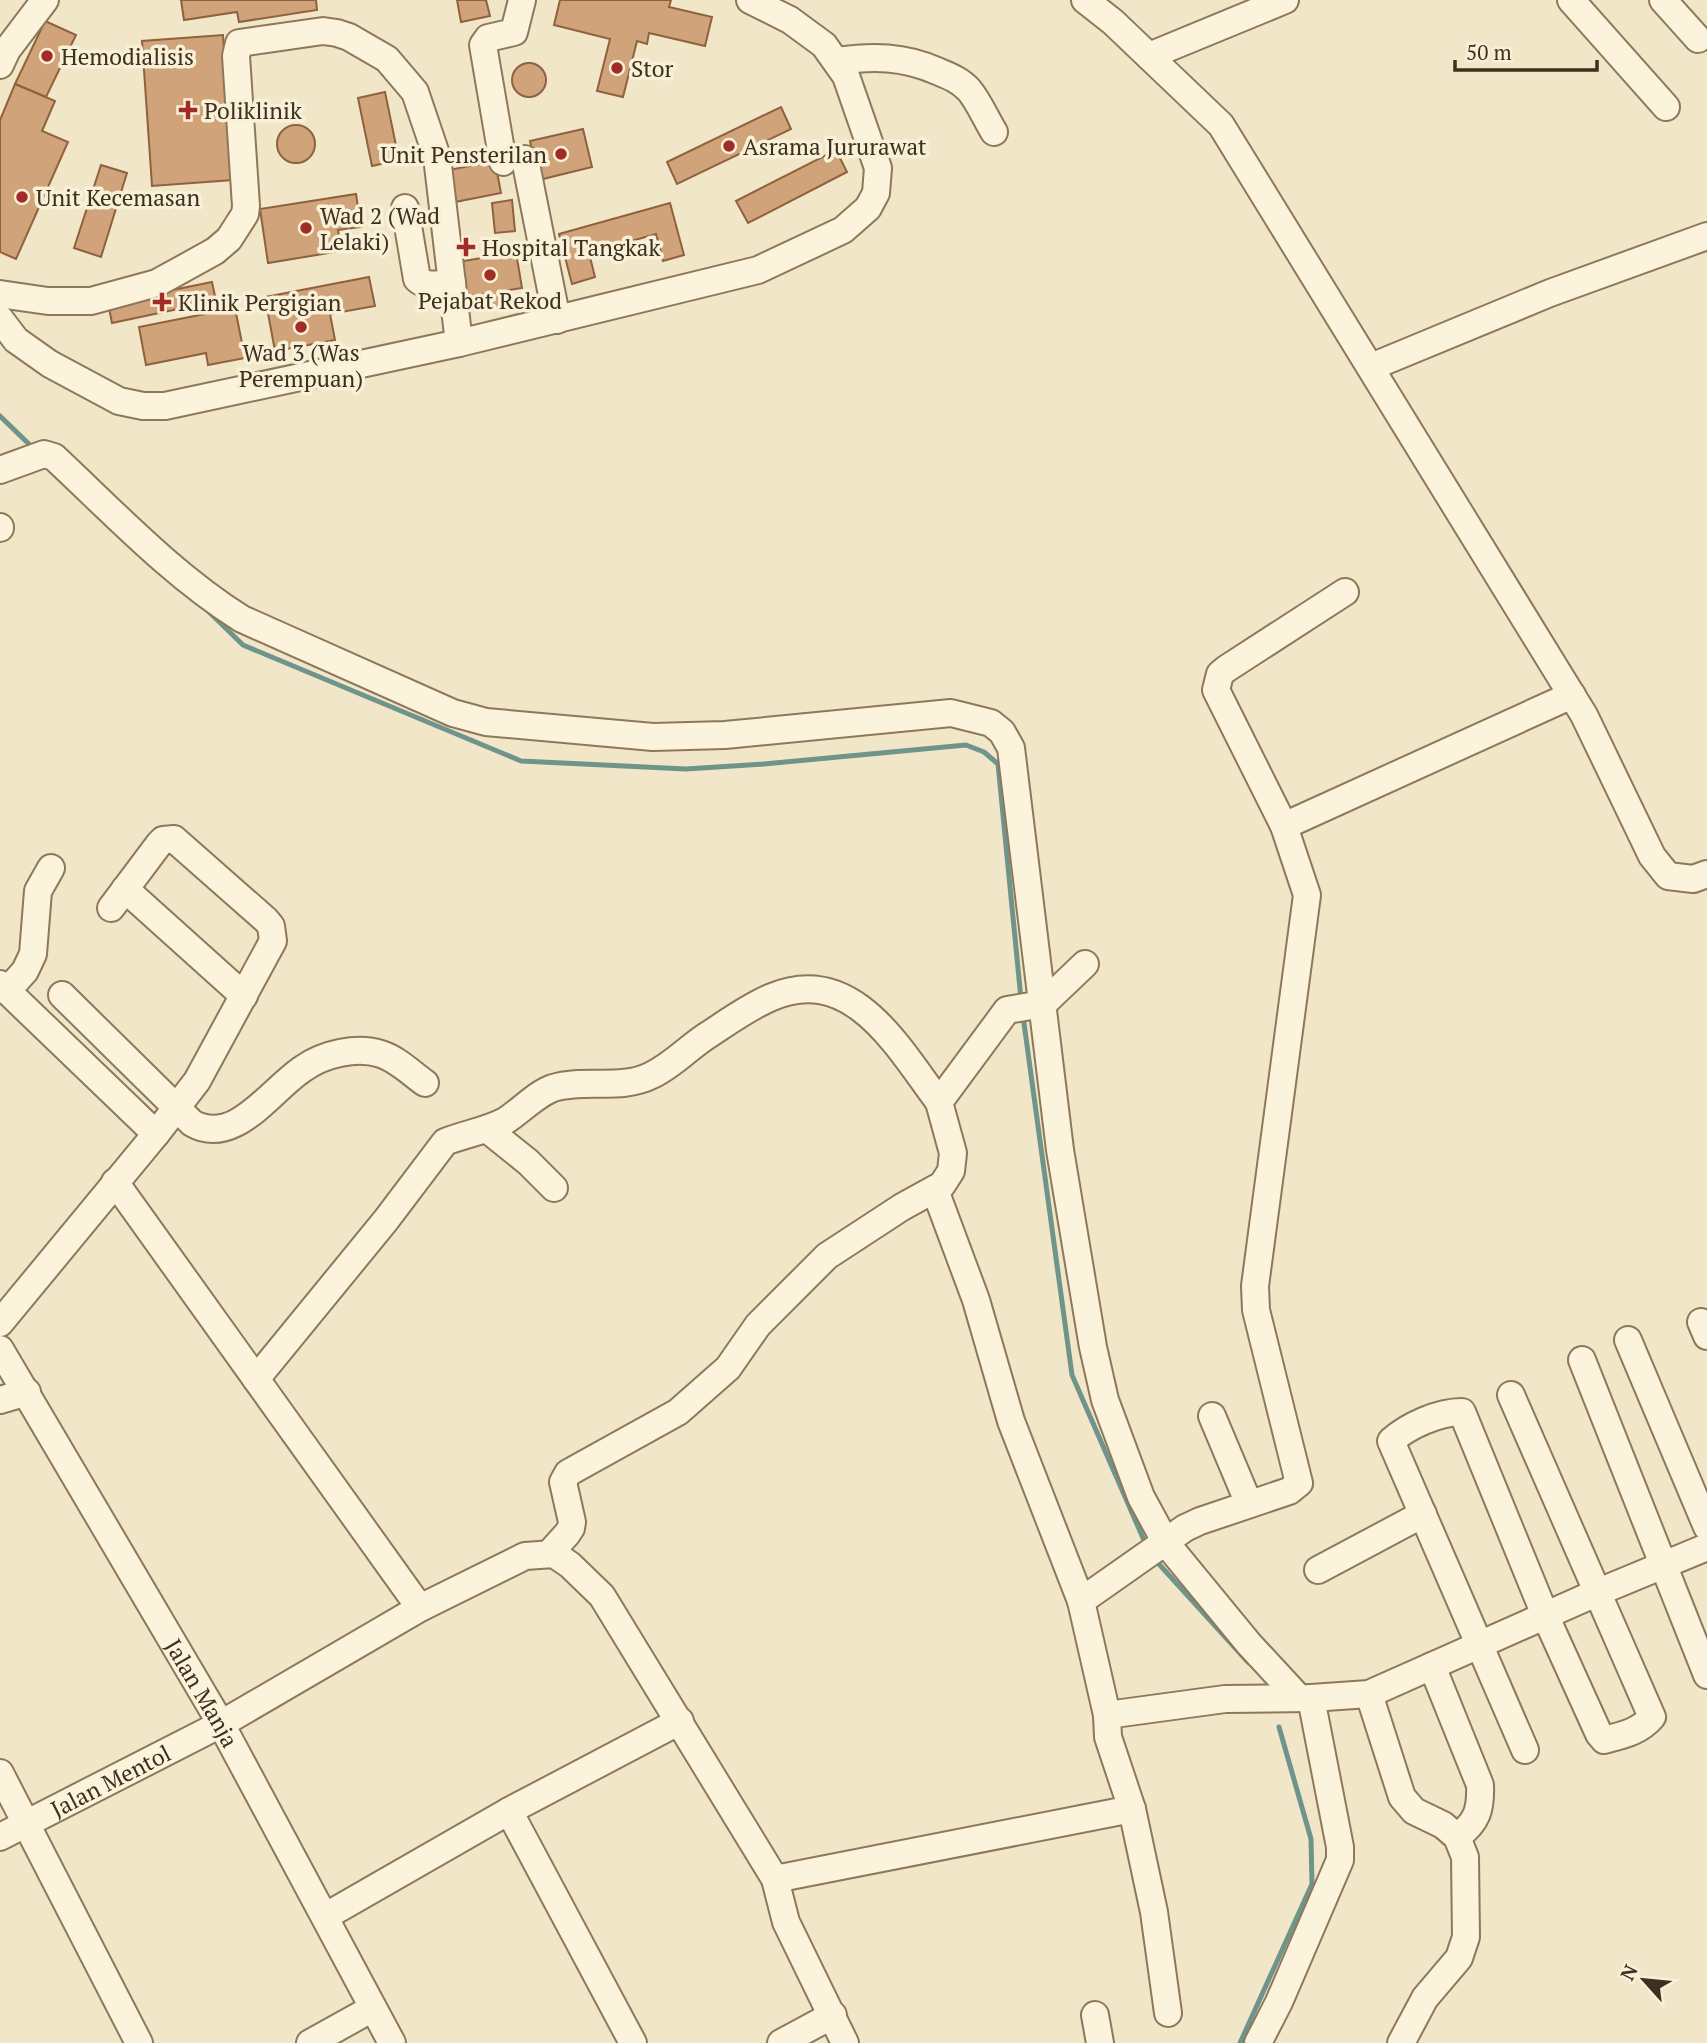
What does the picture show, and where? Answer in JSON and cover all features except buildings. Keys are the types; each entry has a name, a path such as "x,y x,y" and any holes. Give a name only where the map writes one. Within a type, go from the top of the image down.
{"street":[{"path":"0,65 7,50 45,0"},
{"path":"522,0 514,32 488,38 482,45 557,320"},
{"path":"0,319 16,340 50,364 120,401 143,406 164,406 459,343 758,270 843,230 858,218 876,194 878,168 846,76 824,45 790,20 750,0"},
{"path":"1085,0 1113,22 1221,125 1584,715 1651,856 1668,876 1693,879 1707,874"},
{"path":"1149,56 1285,0"},
{"path":"1572,0 1666,107"},
{"path":"1663,0 1698,39"},
{"path":"0,294 48,302 91,301 157,283 215,251 229,239 245,214 236,56 239,43 323,31 349,37 387,59 415,92 437,157 459,343"},
{"path":"836,61 891,57 919,62 954,78 971,92 994,132"},
{"path":"405,208 417,279 428,285 452,283"},
{"path":"1371,367 1550,293 1707,236"},
{"path":"0,470 35,458 54,457 177,573 207,597 242,619 470,719 653,737 725,735 951,713 991,723 1002,732 1011,748 1031,1005 1105,1400 1141,1497 1166,1542 1249,1644 1305,1698 1340,1847 1340,1860 1279,2002 1258,2043"},
{"path":"1081,1601 1200,1521 1289,1491 1299,1483 1256,1310 1256,1270 1307,895 1284,825 1218,698 1216,682 1226,668 1345,592"},
{"path":"1284,825 1572,695"},
{"path":"0,1323 197,1082 271,948 271,926 189,850 174,839 163,840 118,898 244,996"},
{"path":"51,868 38,891 31,963 4,988 156,1134"},
{"path":"939,1102 1007,1010 1031,1005 1085,964"},
{"path":"256,1379 386,1220 445,1142 505,1121 551,1089 631,1083 652,1075 706,1035 772,997 797,989 819,989 841,995 878,1023 939,1102 953,1153 951,1171 942,1185 902,1207 827,1256 758,1325 728,1368 678,1412 568,1473 563,1482 571,1528 549,1553 570,1565 602,1596 680,1721 775,1879 786,1922 845,2043"},
{"path":"62,995 192,1123 201,1128 211,1130 231,1126 265,1103 305,1067 320,1059 359,1050 389,1057 425,1083"},
{"path":"487,1129 528,1162 554,1188"},
{"path":"115,1182 420,1608"},
{"path":"935,1189 976,1300 994,1367 1019,1442 1081,1601 1107,1715 1108,1737 1132,1809 1154,1912 1168,2013"},
{"path":"1628,1340 1707,1527"},
{"name":"Jalan Manja","path":"0,1349 221,1724 392,2043"},
{"path":"1582,1360 1707,1675"},
{"path":"0,1400 27,1392"},
{"path":"1511,1395 1652,1717 1642,1729 1604,1740 1599,1734 1545,1615 1462,1412 1451,1412 1402,1431 1391,1441 1525,1749"},
{"path":"1212,1416 1250,1504"},
{"path":"1318,1570 1423,1514"},
{"path":"1107,1715 1225,1699 1369,1694 1545,1615 1707,1547"},
{"name":"Jalan Mentol","path":"0,1837 221,1724 420,1608 525,1556 549,1553"},
{"path":"1432,1666 1480,1785 1481,1807 1469,1828 1457,1837"},
{"path":"1369,1694 1402,1797 1414,1811 1443,1825 1457,1837 1465,1857 1466,1937 1459,1958 1425,1998 1401,2043"},
{"path":"326,1916 509,1811 680,1721"},
{"path":"0,1773 27,1822 133,2041"},
{"path":"775,1879 1132,1809"},
{"path":"509,1811 633,2043"},
{"path":"310,2043 373,2008"},
{"path":"781,2043 833,2015"},
{"path":"1094,2015 1100,2043"}],"waterway":[{"path":"0,416 33,448"},
{"path":"207,610 243,645 521,761 686,769 966,745 984,752 998,764 1021,999"},
{"path":"1023,1016 1072,1375 1143,1538"},
{"path":"1158,1563 1248,1662"},
{"path":"1240,2043 1312,1884 1311,1839 1279,1727"}],"place":[{"name":"Hemodialisis","path":"47,56"},
{"name":"Stor","path":"617,68"},
{"name":"Poliklinik","path":"188,110"},
{"name":"Asrama Jururawat","path":"729,146"},
{"name":"Unit Pensterilan","path":"561,154"},
{"name":"Unit Kecemasan","path":"22,197"},
{"name":"Wad 2 (Wad Lelaki)","path":"306,228"},
{"name":"Hospital Tangkak","path":"466,247"},
{"name":"Pejabat Rekod","path":"490,275"},
{"name":"Klinik Pergigian","path":"162,302"},
{"name":"Wad 3 (Was Perempuan)","path":"301,327"}]}
